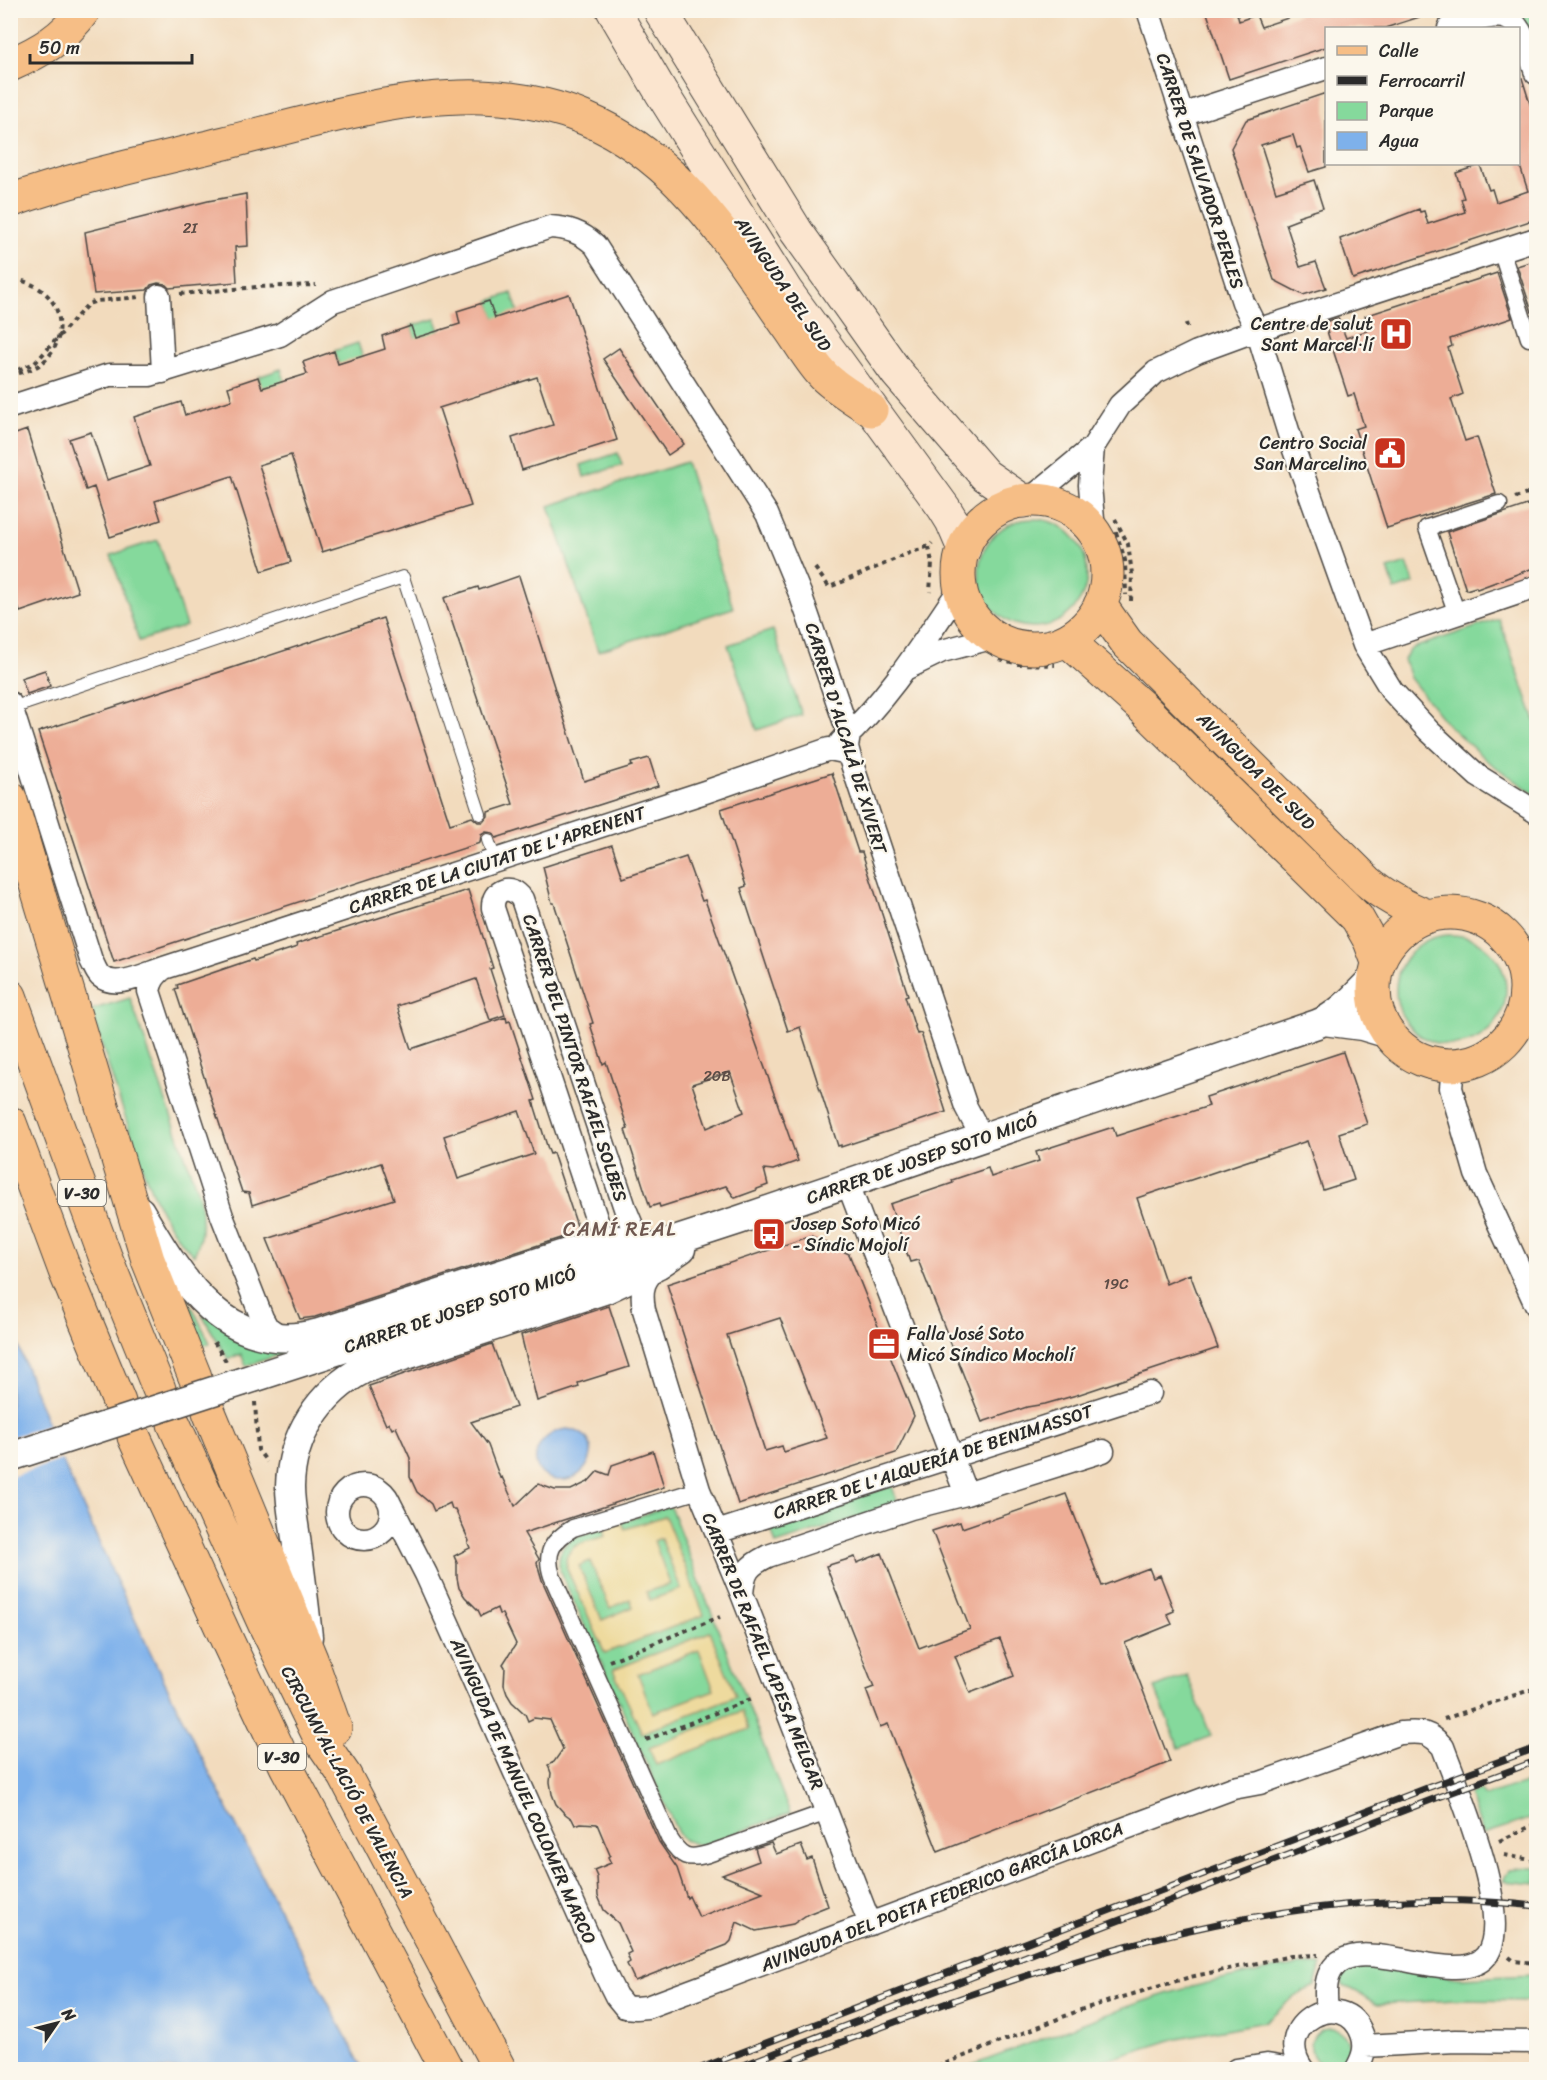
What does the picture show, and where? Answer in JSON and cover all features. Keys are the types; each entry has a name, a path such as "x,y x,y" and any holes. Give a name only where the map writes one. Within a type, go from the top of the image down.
{"main road":[{"path":"10,65 42,51 73,26 84,10"},
{"name":"AVINGUDA DEL SUD","path":"613,10 660,92 786,291 958,535"},
{"path":"660,10 796,231 897,373 985,475 1026,500"},
{"path":"10,201 57,186 261,134 392,104 478,95 553,106 593,121 615,133 664,168 708,215 824,376 871,410"},
{"path":"1026,500 1047,501 1065,507 1081,518 1103,523 1103,549 1107,567 1106,587 1114,612 1086,626 1075,647 1023,647 983,641 983,628 965,602 952,600 959,572 958,535 974,530 984,519 1009,504 1026,500"},
{"name":"AVINGUDA DEL SUD","path":"1114,612 1127,643 1367,881 1381,894 1405,907 1428,915"},
{"name":"AVINGUDA DEL SUD","path":"1075,647 1142,707 1357,918 1370,941 1377,969"},
{"path":"10,798 148,1260 195,1377"},
{"path":"1448,912 1469,914 1488,922 1504,935 1517,951 1525,971 1530,1004 1510,1036 1496,1050 1479,1060 1453,1065 1434,1064 1417,1058 1402,1048 1381,1021 1374,991 1377,969 1393,938 1409,925 1428,915 1448,912"},
{"path":"1504,935 1536,939"},
{"name":"V-30","path":"10,996 105,1256 159,1389"},
{"name":"V-30","path":"10,1123 65,1271 119,1402"},
{"path":"209,1412 311,1659 341,1744 345,1776"},
{"name":"CIRCUMVAL·LACIÓ DE VALÈNCIA","path":"174,1424 264,1623 323,1744 345,1776 500,2070"},
{"name":"V-30","path":"134,1437 286,1766 447,2070"}],"street":[{"name":"CARRER DE SALVADOR PERLES","path":"1148,10 1243,302 1257,330 1293,447 1364,645 1392,691 1429,731 1478,776 1536,812"},
{"path":"1452,27 1496,15 1510,18 1519,27"},
{"path":"1520,29 1536,73"},
{"path":"1182,115 1325,68"},
{"name":"CARRER D'ALCALÀ DE XIVERT","path":"10,407 109,375 150,375 163,372 280,334 333,300 550,227 567,228 588,238 595,245 767,514 801,596 849,735 847,747 839,753 966,1107 983,1139"},
{"path":"1026,500 1093,447 1120,405 1156,372 1197,352 1257,330 1536,239"},
{"path":"1502,250 1529,338"},
{"path":"159,296 163,372"},
{"path":"1093,447 1091,499 1103,523"},
{"path":"1457,614 1427,528 1499,504"},
{"path":"1364,645 1536,587"},
{"path":"849,735 906,668 952,600"},
{"path":"906,668 942,651 983,641"},
{"path":"11,706 91,960 98,975 107,981 120,982 164,968"},
{"name":"CARRER DE LA CIUTAT DE L'APRENENT","path":"164,968 488,861 705,792 839,753"},
{"name":"CARRER DEL PINTOR RAFAEL SOLBES","path":"607,1251 493,908 488,861 509,863 626,1211 651,1257"},
{"name":"CARRER DEL PINTOR RAFAEL SOLBES","path":"493,908 497,895 504,890 517,892 522,899"},
{"path":"164,968 155,975 149,991 222,1216 262,1318 267,1327 281,1337"},
{"name":"CARRER DE JOSEP SOTO MICÓ","path":"311,1659 290,1487 294,1457 300,1436 309,1420 335,1387 364,1369 604,1290 651,1257 707,1231 983,1139 1324,1021 1346,1005 1377,969"},
{"name":"CARRER DE JOSEP SOTO MICÓ","path":"1324,1021 1362,1026 1389,1034"},
{"path":"1453,1065 1451,1088 1476,1174 1536,1305"},
{"path":"849,1184 966,1494"},
{"path":"126,1186 174,1264 209,1308 227,1321 248,1331 281,1337 304,1337 607,1251 618,1240 651,1257"},
{"name":"CARRER DE JOSEP SOTO MICÓ","path":"10,1457 247,1388 607,1251"},
{"name":"CARRER DE RAFAEL LAPESA MELGAR","path":"651,1257 642,1290 644,1310 699,1490 742,1594 870,1924"},
{"name":"CARRER DE L'ALQUERÍA DE BENIMASSOT","path":"717,1532 1150,1393"},
{"name":"CARRER DE L'ALQUERÍA DE BENIMASSOT","path":"742,1594 746,1571 768,1556 911,1508 966,1494 1103,1451"},
{"name":"AVINGUDA DE MANUEL COLOMER MARCO","path":"426,1574 419,1563 400,1546 386,1541 358,1539 350,1535 343,1528 337,1511 344,1494 358,1486 375,1487 387,1498 426,1574 606,1976 616,1996 625,2007"},
{"name":"CARRER DE RAFAEL LAPESA MELGAR","path":"699,1490 573,1528 554,1544 548,1565 669,1839 684,1856 694,1858 708,1854 827,1812"},
{"path":"368,1539 377,1536 389,1523 391,1515 387,1498"},
{"path":"1327,2011 1327,1981 1331,1970 1339,1962 1354,1956 1373,1955 1462,1967 1475,1964 1485,1956 1495,1936 1489,1877 1443,1747 1435,1738 1423,1731 1400,1733"},
{"name":"AVINGUDA DEL POETA FEDERICO GARCÍA LORCA","path":"625,2007 647,2007 1233,1788 1260,1783 1400,1733"},
{"path":"1267,2065 1282,2054 1308,2018 1327,2011 1346,2015 1360,2030 1365,2046 1362,2060 1356,2069"},
{"path":"1296,2035 1295,2055 1303,2070"},
{"path":"1365,2046 1455,2041 1536,2042"},
{"path":"1236,2070 1267,2065 1298,2070"}],"lane":[{"path":"11,706 403,578 480,814"}],"path":[{"path":"10,374 27,372 42,363 53,352 61,324 56,307 46,293 31,283 11,277"},
{"path":"10,374 34,363 88,304 97,301"},
{"path":"1186,323 1188,330"},
{"path":"1091,499 1115,529 1125,560 1126,597 1123,606 1114,612"},
{"path":"1103,523 1128,544 1132,574 1114,612"},
{"path":"829,587 958,535"},
{"path":"929,547 932,563 930,598 952,600"},
{"path":"983,641 994,656 1017,664 1066,666 1075,647"},
{"path":"247,1388 255,1400 258,1450 267,1463 271,1454"},
{"path":"593,1668 720,1617"},
{"path":"1400,1733 1536,1688"},
{"path":"629,1746 751,1699"},
{"path":"1480,1850 1536,1824"},
{"path":"1480,1850 1536,1861"},
{"path":"929,2070 1083,2009 1190,1977 1291,1956 1314,1954 1347,1959"}],"green space":[{"path":"1515,11 1536,11 1536,51"},
{"path":"512,293 532,356 509,363 489,301"},
{"path":"435,319 455,381 431,389 411,326"},
{"path":"358,343 378,405 355,413 334,351"},
{"path":"281,369 301,431 278,438 258,377"},
{"path":"618,453 622,465 584,477 581,465"},
{"path":"686,462 733,608 598,651 549,506"},
{"path":"1033,519 1054,523 1071,535 1083,552 1087,573 1083,594 1071,611 1054,623 1033,627 1012,623 995,611 983,594 979,573 983,552 995,535 1012,523"},
{"path":"158,540 186,626 139,641 111,555"},
{"path":"1407,563 1414,583 1395,590 1388,569"},
{"path":"1499,619 1536,724 1536,795 1486,760 1446,723 1410,678 1404,660 1413,648"},
{"path":"773,630 802,715 757,730 728,645"},
{"path":"1451,935 1472,939 1490,951 1502,969 1506,990 1502,1011 1490,1029 1472,1041 1451,1045 1430,1041 1412,1029 1400,1011 1396,990 1400,969 1412,951 1430,939"},
{"path":"130,998 199,1196 201,1226 194,1255 180,1241 149,1186 91,1010"},
{"path":"162,1264 194,1311 210,1343 193,1349"},
{"path":"202,1315 323,1340 246,1366 241,1354 228,1359"},
{"path":"892,1486 898,1504 776,1544 770,1525"},
{"path":"670,1506 790,1813 701,1846 684,1840 678,1833 559,1565 563,1547 575,1537"},
{"path":"1187,1675 1211,1736 1179,1748 1155,1688"},
{"path":"1536,1780 1536,1817 1483,1834 1469,1794 1480,1790 1485,1796"},
{"path":"1536,1867 1536,1884 1503,1881 1509,1869"},
{"path":"1301,1965 1321,1965 1315,1986 1293,1997 1264,2022 1178,2038 1078,2069 959,2070 1166,1994 1233,1977"},
{"path":"1354,1967 1373,1967 1460,1978 1536,1975 1536,2001 1457,2000 1378,2004 1343,1986 1340,1975 1344,1970"},
{"path":"1330,2028 1344,2033 1349,2047 1344,2061 1330,2066 1316,2061 1311,2047 1316,2033"}],"sand":[{"path":"665,1516 704,1615 605,1653 567,1569 566,1560 572,1549 578,1545 606,1536 604,1528 621,1522 625,1529","holes":["661,1538 681,1589 650,1600 646,1592 670,1584 654,1541","590,1561 610,1608 630,1599 633,1607 602,1620 579,1566"]},
{"path":"710,1632 736,1696 642,1733 613,1670","holes":["699,1650 714,1690 653,1713 638,1674"]},
{"path":"742,1711 749,1729 656,1765 649,1748"}],"water":[{"path":"10,1324 57,1447 98,1541 170,1694 363,2069 11,2069"},
{"path":"567,1429 580,1433 588,1440 591,1449 590,1458 578,1475 556,1480 545,1476 539,1470 536,1453 547,1437"}],"pier":[{"path":"52,1424 65,1459 10,1477 11,1437"}],"building":[{"path":"1206,10 1236,10 1239,21 1256,15 1261,27 1312,10 1429,10 1429,14 1388,27 1325,27 1325,47 1229,79"},
{"path":"1520,78 1522,78 1536,123 1536,219 1353,279 1340,239 1419,209 1420,212 1424,211 1428,224 1465,212 1461,199 1464,198 1456,173 1480,165 1496,202 1528,191 1520,165"},
{"path":"1325,93 1326,167 1309,172 1293,135 1261,145 1276,192 1314,180 1323,208 1298,216 1299,219 1286,224 1300,267 1316,262 1326,288 1303,295 1274,280 1231,148 1246,120"},
{"path":"246,194 248,246 235,247 237,282 169,288 165,284 158,283 151,285 147,290 94,294 85,232 208,201"},
{"path":"1536,260 1536,310 1532,312 1517,266"},
{"path":"1497,273 1512,318 1450,339 1452,346 1448,348 1463,394 1451,399 1465,441 1477,437 1496,494 1387,528 1355,429 1364,426 1354,394 1348,396 1324,322 1338,318 1346,338 1369,330 1365,316"},
{"path":"569,294 617,440 522,470 512,438 553,425 537,377 439,408 471,506 322,552 291,455 259,465 291,562 262,571 232,476 155,501 161,520 110,537 94,487 86,490 69,439 91,432 107,480 150,466 134,417 181,402 185,415 232,400 228,387 258,377 262,388 307,374 303,362 334,351 338,364 385,349 382,336 411,326 415,338 460,324 457,311 489,301 495,318"},
{"path":"619,348 684,444 668,455 603,359"},
{"path":"27,430 78,592 20,612 10,583 10,436"},
{"path":"1536,502 1536,567 1477,589 1476,587 1466,590 1447,532"},
{"path":"519,576 584,781 632,766 631,763 649,758 658,786 496,838 493,833 486,832 481,835 480,843 114,962 38,732 383,618 450,824 472,817 478,822 483,822 488,812 513,804 444,598 478,587 479,590"},
{"path":"45,670 50,686 27,694 21,678"},
{"path":"832,773 858,852 862,852 908,995 905,996 917,1034 921,1033 946,1112 841,1147 841,1145 838,1146 800,1027 788,1031 741,888 746,886 721,809"},
{"path":"612,845 623,878 686,857 702,901 705,900 798,1161 773,1170 764,1169 768,1185 735,1198 726,1186 660,1207 659,1204 650,1207 625,1130 628,1129 606,1062 603,1064 590,1024 593,1023 554,903 552,903 543,867","holes":["730,1072 744,1112 707,1128 692,1084"]},
{"path":"468,890 493,968 490,969 505,1015 490,1020 476,979 397,1006 411,1049 506,1017 507,1022 510,1021 536,1100 533,1101 548,1149 550,1154 553,1153 579,1232 315,1317 300,1319 267,1239 394,1199 381,1163 252,1205 249,1193 242,1192 175,989 178,988 177,985 253,959 254,961 297,947 296,944","holes":["519,1111 534,1154 458,1179 444,1136"]},
{"path":"1343,1052 1367,1124 1339,1133 1354,1180 1323,1190 1307,1141 1137,1198 1166,1284 1190,1274 1218,1348 1080,1394 1027,1407 982,1422 918,1260 910,1262 890,1204 953,1183 952,1180 988,1168 991,1177 1039,1161 1036,1152 1113,1127 1116,1136 1209,1106 1206,1097"},
{"path":"811,1236 849,1254 914,1416 896,1453 738,1504 667,1284","holes":["780,1318 827,1438 784,1452 782,1446 765,1451 727,1335"]},
{"path":"609,1306 629,1367 578,1383 579,1387 537,1401 521,1335"},
{"path":"492,1344 516,1407 471,1422 488,1445 500,1478 502,1477 515,1506 538,1484 555,1490 571,1490 588,1482 598,1471 609,1475 612,1465 653,1451 664,1487 524,1533 539,1559 537,1563 542,1580 659,1842 677,1868 687,1898 689,1896 699,1917 763,1892 722,1875 759,1861 755,1848 771,1843 776,1854 801,1845 807,1860 812,1858 828,1906 808,1914 793,1924 756,1931 737,1922 731,1941 727,1945 635,1981 627,1964 630,1962 627,1954 631,1952 618,1923 604,1910 598,1896 597,1877 594,1870 611,1863 597,1824 575,1825 572,1819 556,1804 552,1794 551,1773 548,1765 554,1762 563,1749 550,1720 534,1718 528,1721 525,1714 507,1694 503,1664 516,1644 497,1608 481,1616 459,1588 457,1563 454,1556 470,1548 455,1509 452,1509 450,1503 434,1511 431,1504 417,1492 410,1477 410,1458 396,1427 392,1429 389,1423 386,1425 369,1386"},
{"path":"1066,1494 1102,1586 1149,1568 1153,1578 1160,1575 1174,1611 1167,1614 1172,1624 1125,1643 1170,1762 938,1852 888,1724 880,1727 866,1690 874,1687 826,1566 855,1557 857,1563 882,1553 919,1648 970,1629 932,1531 960,1522 962,1528 988,1519 988,1521","holes":["1000,1639 1014,1676 970,1693 955,1656"]}],"railway":[{"path":"696,2070 1536,1748"},
{"path":"731,2070 1536,1761"},
{"path":"769,2070 955,2000 1049,1968 1144,1941 1240,1920 1337,1906 1436,1901 1536,1906"}],"place":[{"name":"Centre de salut Sant Marcel·lí","path":"1396,334"},
{"name":"Centro Social San Marcelino","path":"1390,453"},
{"name":"Josep Soto Micó - Síndic Mojolí","path":"769,1234"},
{"name":"Falla José Soto Micó Síndico Mocholí","path":"884,1344"}],"district":[{"name":"CAMÍ REAL","path":"620,1229"}]}
